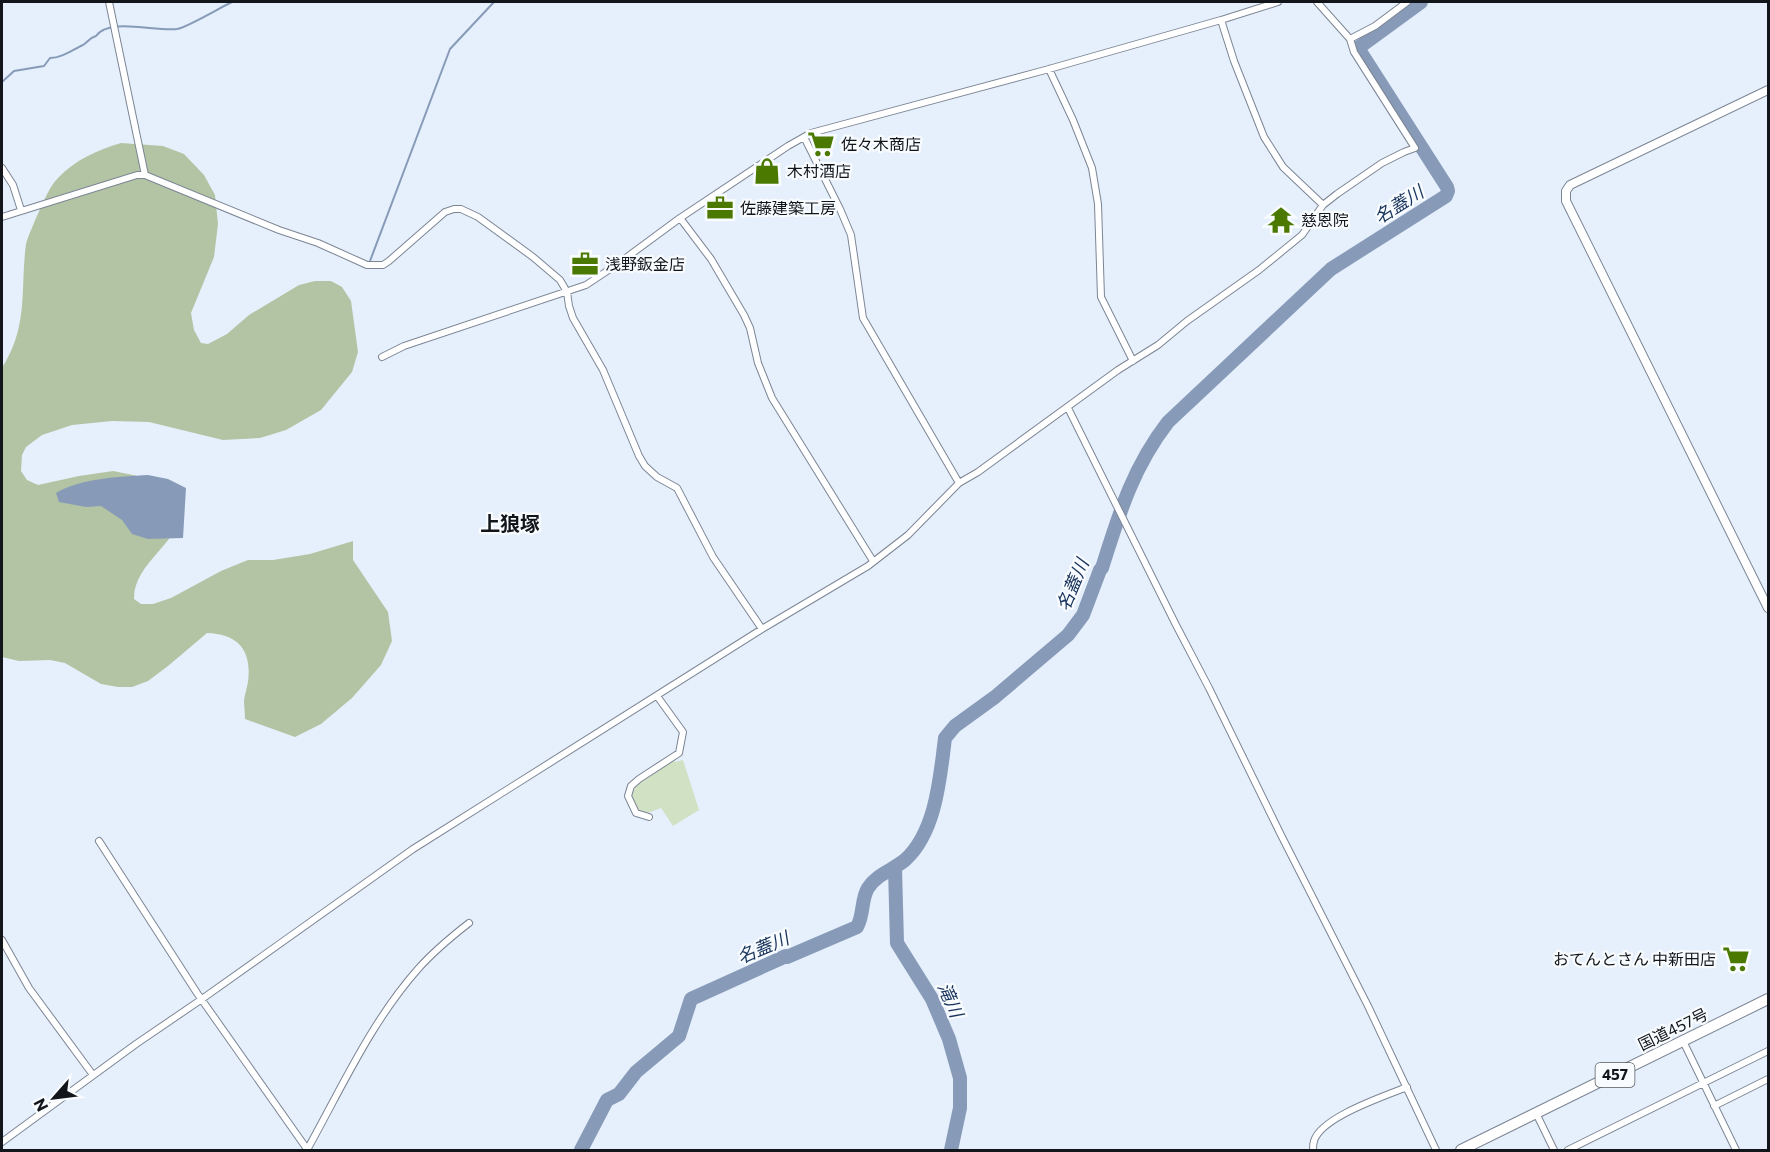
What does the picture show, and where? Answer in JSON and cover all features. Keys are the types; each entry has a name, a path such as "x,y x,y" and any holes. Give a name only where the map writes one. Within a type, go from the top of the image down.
{"highway":[{"name":"国道457号","path":"1461,1150 1768,999"}],"street":[{"path":"109,2 145,175"},
{"path":"382,357 404,346 586,285 606,273 680,218 788,146 817,131 1049,69 1278,2"},
{"path":"2,1142 412,849 873,561 908,535 959,483 978,472 1118,370 1158,345 1187,321 1273,259 1302,235 1323,205 1382,162 1415,148 1354,52 1350,39 1317,2"},
{"path":"1350,39 1376,26 1407,2"},
{"path":"1221,20 1234,61 1264,137 1283,166 1323,205"},
{"path":"1049,69 1092,168 1098,204 1101,297 1133,361"},
{"path":"1768,90 1570,185 1566,191 1566,201 1768,608"},
{"path":"804,137 851,235 863,318 959,483"},
{"path":"2,168 13,185 21,210"},
{"path":"2,217 137,175 145,175 279,230 318,243 367,265 383,265 445,212 454,209 461,209 491,225 560,280 567,292 573,318 603,370 639,456 645,466 676,488 713,557 762,629"},
{"path":"680,218 711,259 744,315 750,328 764,380 772,398 873,561"},
{"path":"1068,408 1407,1087 1436,1150"},
{"path":"649,817 636,813 628,796 632,786 679,753 683,732 657,696"},
{"path":"99,841 202,999 307,1150 365,1046 392,1003 418,969 442,944 469,923"},
{"path":"2,940 29,988 93,1075"},
{"path":"1683,1041 1736,1150"},
{"path":"1568,1150 1768,1051"},
{"path":"1714,1106 1768,1079"},
{"path":"1313,1150 1314,1140 1327,1124 1352,1110 1407,1087"},
{"path":"1536,1113 1554,1150"}],"green space":[{"path":"121,143 163,146 184,154 204,175 215,195 218,224 214,257 191,313 194,330 201,343 208,344 227,334 249,315 299,285 315,281 331,281 342,287 351,301 358,352 352,372 321,410 286,430 260,438 223,440 149,422 112,421 72,425 42,435 26,447 22,455 21,471 27,480 38,485 113,471 153,479 183,498 183,512 178,525 142,572 136,585 134,599 141,604 153,604 171,598 221,571 248,560 273,560 310,554 353,541 353,560 388,612 392,641 381,665 352,698 321,724 295,737 245,719 244,700 248,682 248,661 241,646 218,634 207,633 148,681 132,687 101,684 65,663 50,660 19,661 2,657 2,368 11,352 20,322 26,244 46,197 58,178 87,156"},
{"path":"674,760 675,762 683,760 699,810 673,826 661,808 648,813 639,812 631,797 632,788"}],"water":[{"path":"148,475 168,479 186,488 183,538 148,539 132,534 122,520 101,506 86,507 59,502 56,493 88,481"}],"waterway":[{"path":"2,82 14,71 44,66 50,58 63,55 83,45 102,30 122,26 177,29 232,2"},
{"path":"370,261 450,49 494,2"},
{"name":"名蓋川","path":"581,1150 607,1100 619,1094 636,1072 679,1036 691,999 857,927 868,888 880,876 905,860 924,835 935,804 945,738 955,726 995,697 1068,635 1083,615 1128,492 1145,456 1168,422 1331,269 1446,196 1447,187 1358,48 1421,2"},
{"name":"滝川","path":"895,868 897,943 932,999 949,1039 960,1078 960,1108 951,1150"}],"place":[{"name":"佐々木商店","path":"821,144"},
{"name":"木村酒店","path":"767,171"},
{"name":"佐藤建築工房","path":"720,208"},
{"name":"慈恩院","path":"1281,220"},
{"name":"浅野鈑金店","path":"585,264"},
{"name":"おてんとさん 中新田店","path":"1736,959"}],"district":[{"name":"上狼塚","path":"510,524"}]}
